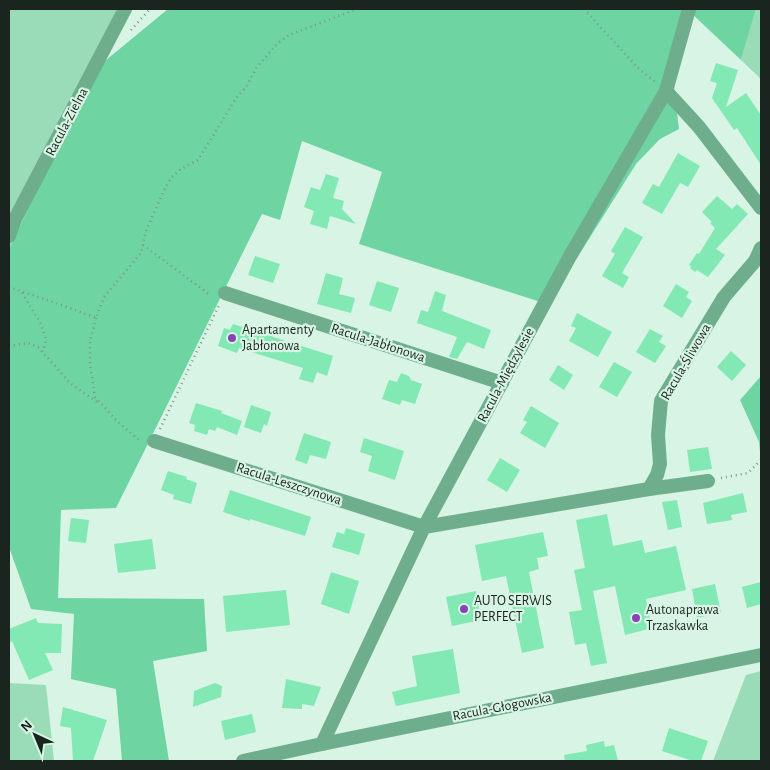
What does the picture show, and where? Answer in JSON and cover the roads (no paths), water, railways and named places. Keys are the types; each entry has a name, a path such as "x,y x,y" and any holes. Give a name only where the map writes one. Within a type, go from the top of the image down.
{"street":[{"name":"Racula-Zielna","path":"9,236 16,219 125,9"},
{"name":"Racula-Międzylesie","path":"322,744 424,527 570,256 666,90 689,9"},
{"path":"666,90 699,128 761,208"},
{"name":"Racula-Śliwowa","path":"649,489 657,475 660,464 658,435 661,401 724,297 755,261 761,248"},
{"name":"Racula-Jabłonowa","path":"223,297 502,383"},
{"name":"Racula-Leszczynowa","path":"154,441 424,527"},
{"path":"424,527 649,489 708,481"},
{"name":"Racula-Głogowska","path":"243,761 761,655"}],"place":[{"name":"Apartamenty Jabłonowa","path":"232,338"},
{"name":"AUTO SERWIS PERFECT","path":"464,609"},
{"name":"Autonaprawa Trzaskawka","path":"636,618"}]}
